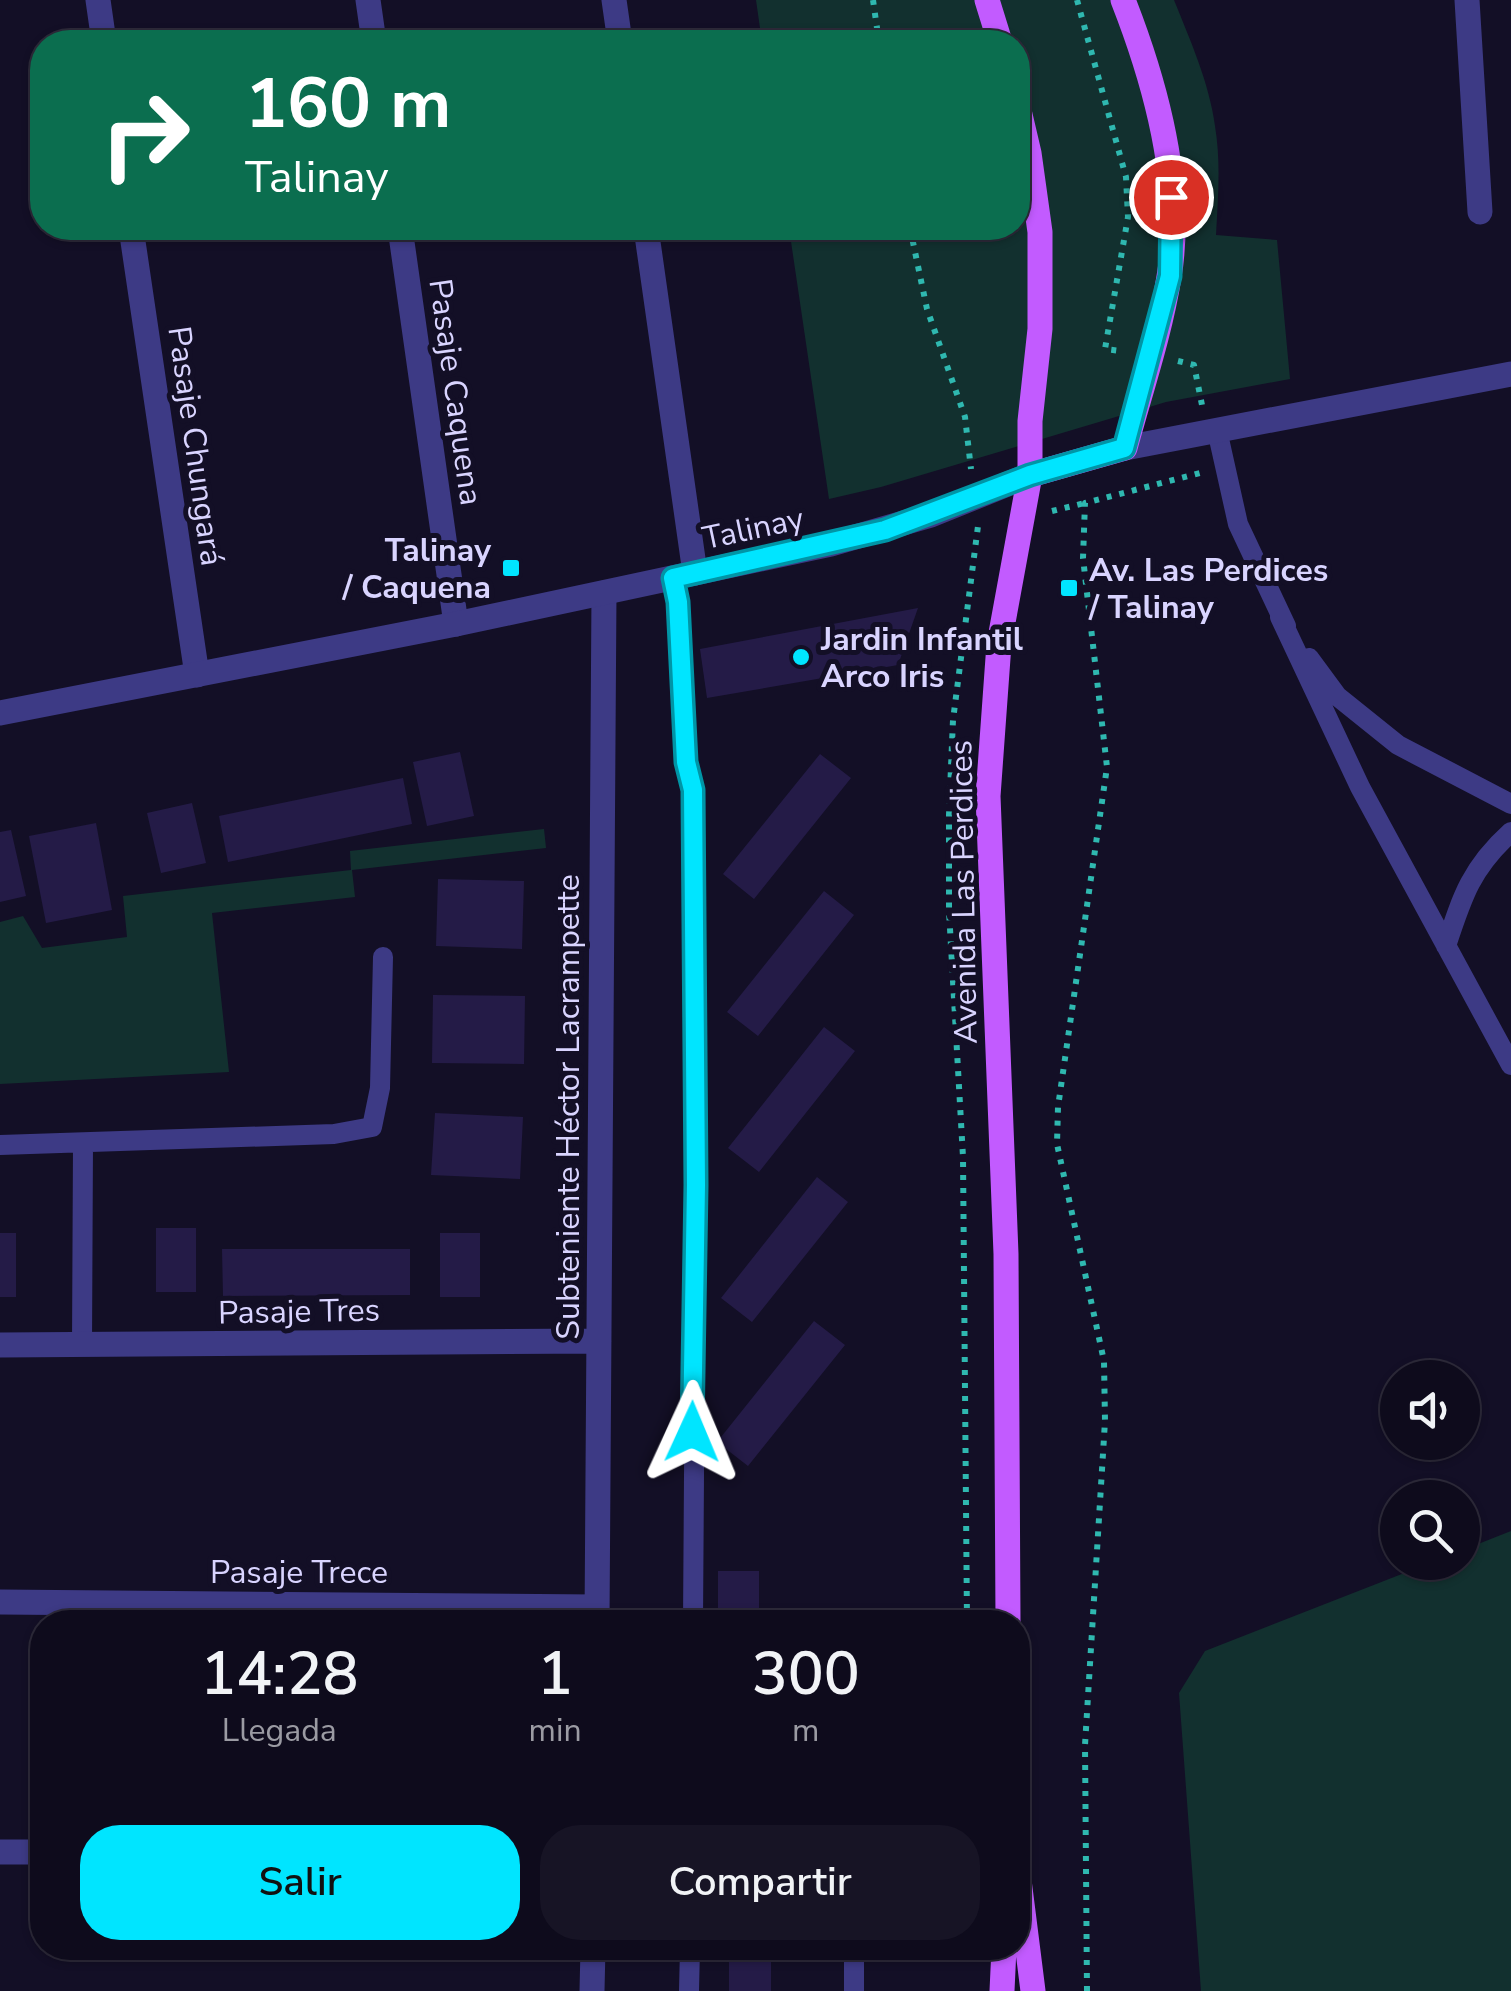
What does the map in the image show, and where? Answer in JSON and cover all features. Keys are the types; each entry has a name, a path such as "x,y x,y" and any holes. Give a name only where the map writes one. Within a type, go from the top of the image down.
{"main road":[{"path":"987,0 996,30"},
{"path":"1123,0 1139,40 1154,98 1173,219 1170,276 1124,448"},
{"name":"Avenida Las Perdices","path":"1008,1610 1006,1254 988,796 999,644 1030,475 1030,421 1040,329 1040,232 1030,160"},
{"name":"Talinay","path":"1030,475 1124,448"},
{"path":"1002,1991 1003,1960"},
{"path":"1029,1960 1033,1991"}],"street":[{"path":"98,0 102,30"},
{"path":"368,0 372,30"},
{"path":"614,0 618,30"},
{"path":"1468,0 1480,212"},
{"name":"Pasaje Chungará","path":"133,240 196,674"},
{"name":"Pasaje Caquena","path":"402,240 456,624"},
{"path":"647,240 684,576"},
{"name":"Talinay","path":"1124,448 1511,374"},
{"name":"Talinay","path":"0,713 456,624 885,530 1030,475"},
{"name":"Subteniente Héctor Lacrampette","path":"597,1610 604,593"},
{"name":"Pasaje Tres","path":"0,1345 599,1340"},
{"name":"Pasaje Trece","path":"0,1602 367,1610"},
{"path":"0,1852 30,1852"},
{"path":"592,1991 593,1960"}],"lane":[{"path":"1210,432 1238,524 1360,788 1506,1047 1511,1065"},
{"path":"684,576 678,602 686,762 693,790 696,1185 692,1610"},
{"path":"1280,617 1337,696 1398,746 1511,804"},
{"path":"1446,946 1461,900 1486,855 1511,832"},
{"path":"0,1145 334,1134 372,1127 380,1088 383,957"},
{"path":"82,1345 83,1144"},
{"path":"689,1991 690,1960"},
{"path":"854,1960 854,1991"}],"path":[{"path":"873,0 877,30"},
{"path":"1077,0 1126,177 1128,217 1106,349"},
{"path":"912,240 927,310 962,403 969,456"},
{"path":"1087,1991 1085,1745 1105,1421 1104,1361 1056,1144 1107,767 1083,558 1085,503 1210,471 1210,432 1194,365"},
{"path":"967,1610 964,1157 949,911 949,816 953,720 978,529 976,497"}],"green space":[{"path":"756,0 1174,0 1212,110 1218,167 1216,235 1277,240 1290,379 1166,402 829,499 791,240 1030,240 1030,30 760,30"},
{"path":"544,829 546,848 352,870 355,897 212,913 229,1072 0,1084 0,922 23,916 42,948 127,937 123,896 351,870 350,851"},
{"path":"1511,1531 1511,1991 1201,1991 1179,1693 1205,1651 1387,1580 1480,1580 1480,1543"}],"building":[{"name":"Jardin Infantil Arco Iris","path":"918,608 898,665 707,698 700,649"},
{"path":"460,752 474,816 427,826 413,762"},
{"path":"820,754 851,778 754,899 723,874"},
{"path":"403,778 412,824 228,862 219,816"},
{"path":"192,803 206,863 161,873 147,813"},
{"path":"96,823 112,910 46,923 29,836"},
{"path":"11,830 26,896 0,902 0,832"},
{"path":"438,879 524,881 522,949 436,946"},
{"path":"824,891 854,915 758,1036 727,1012"},
{"path":"433,995 525,996 524,1064 432,1063"},
{"path":"824,1027 855,1051 759,1172 728,1148"},
{"path":"435,1113 523,1117 520,1179 431,1175"},
{"path":"817,1177 848,1202 752,1322 721,1298"},
{"path":"156,1228 196,1228 196,1292 156,1292"},
{"path":"0,1233 16,1233 16,1297 0,1297"},
{"path":"440,1233 480,1233 480,1297 440,1297"},
{"path":"222,1249 410,1249 410,1295 223,1296"},
{"path":"814,1321 845,1345 748,1466 717,1442"},
{"path":"718,1571 759,1571 759,1610 718,1610"},
{"path":"729,1960 771,1960 771,1991 729,1991"}],"place":[{"name":"Talinay / Caquena","path":"511,568"},
{"name":"Av. Las Perdices / Talinay","path":"1069,588"},
{"name":"Jardin Infantil Arco Iris","path":"801,657"}],"route":[{"path":"692,1432 696,1185 693,790 686,762 678,602 673,578 885,530 1030,475 1124,448 1170,276 1171,197"}]}
